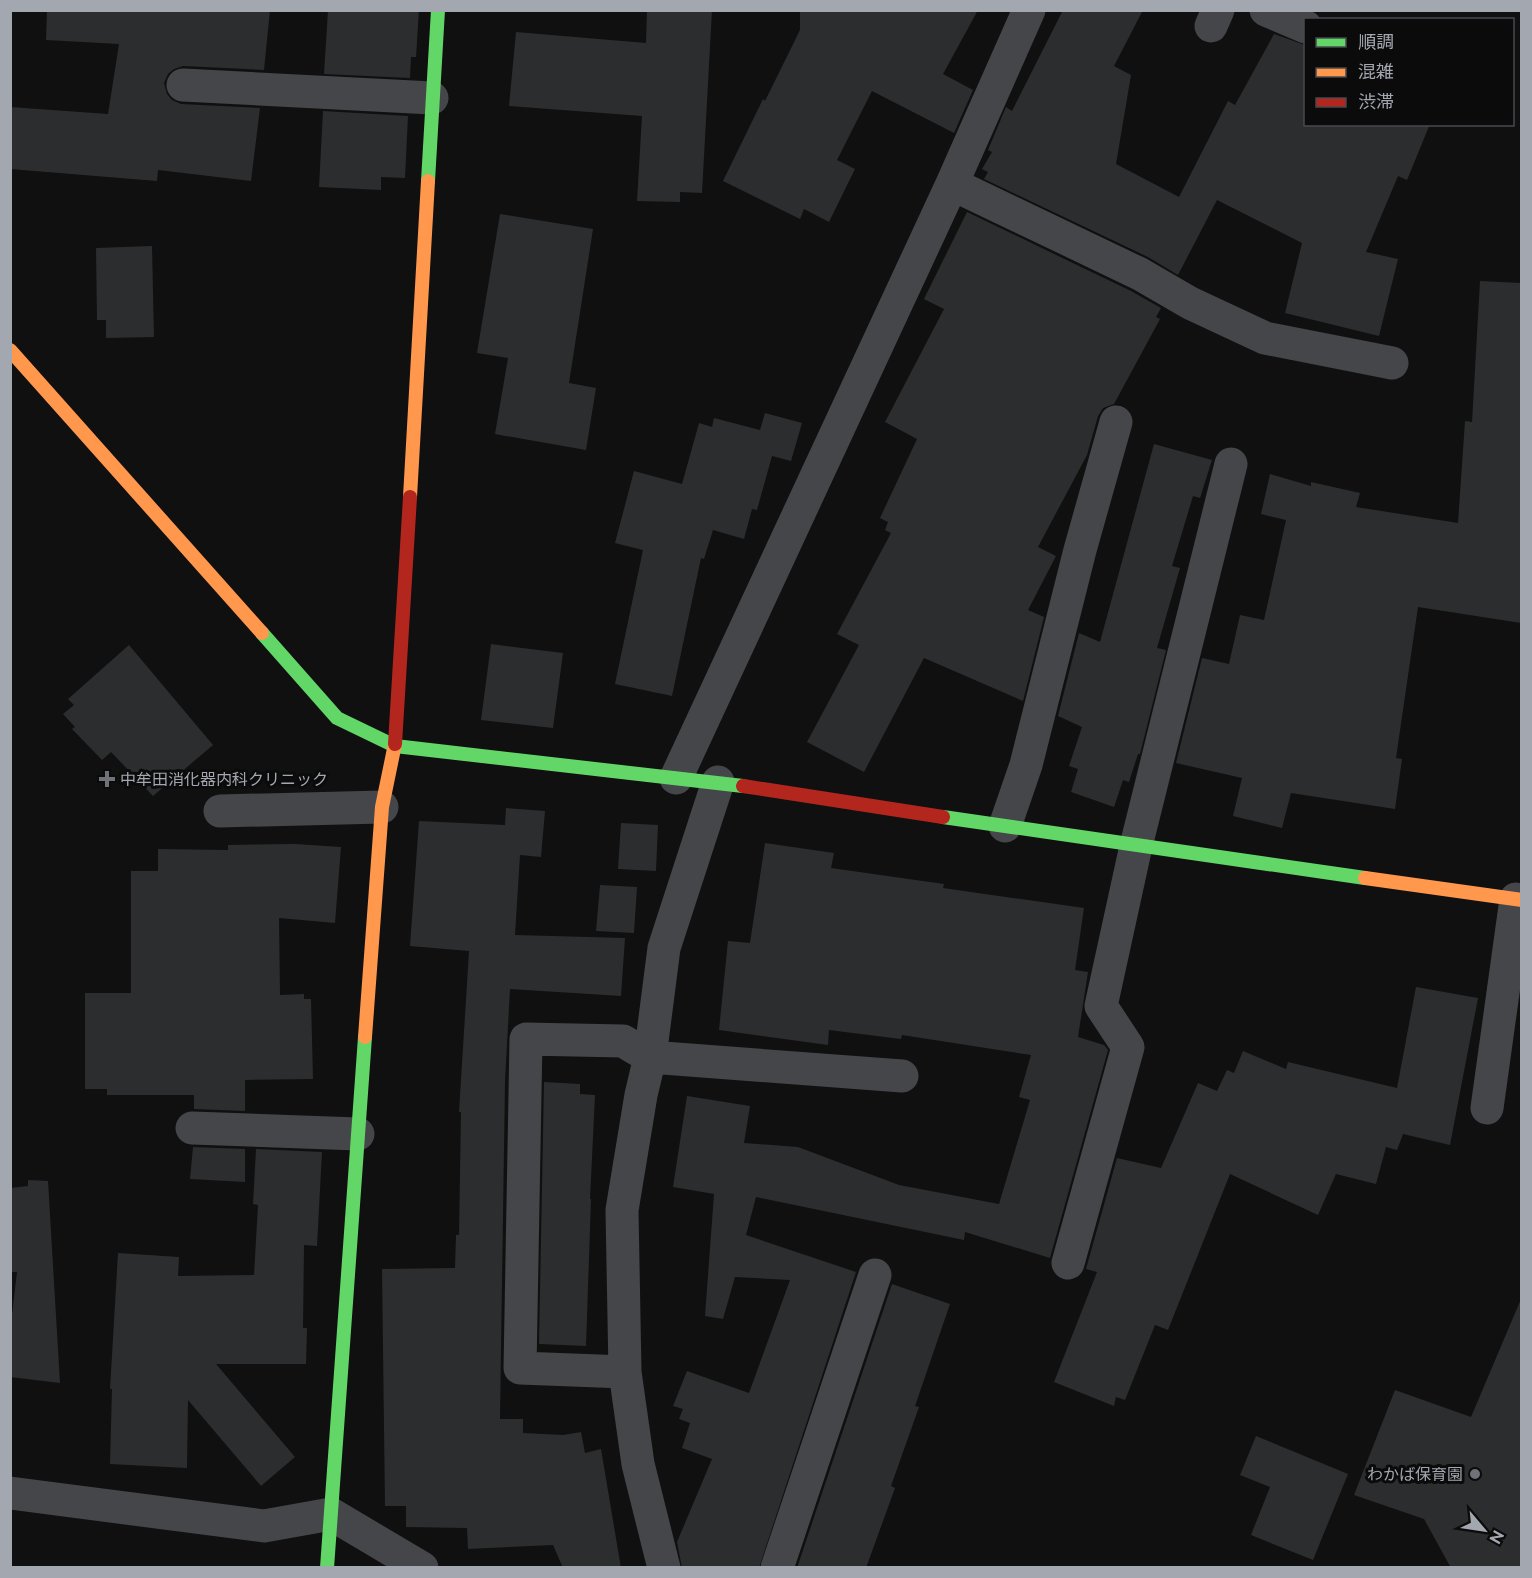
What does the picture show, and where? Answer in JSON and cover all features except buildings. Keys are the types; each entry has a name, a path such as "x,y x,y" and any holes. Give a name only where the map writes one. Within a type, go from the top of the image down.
{"street":[{"path":"327,1568 381,807 395,746 438,10"},
{"path":"676,778 952,184 1029,10"},
{"path":"1266,10 1304,27"},
{"path":"183,85 432,98"},
{"path":"952,184 1140,274 1190,303 1265,338 1392,363"},
{"path":"10,350 337,718 395,746 718,782 1136,846 1519,900 1487,1108"},
{"path":"1005,826 1026,765 1080,550 1116,422"},
{"path":"1068,1263 1128,1047 1101,1006 1136,846 1231,464"},
{"path":"664,1568 638,1464 625,1372 622,1210 641,1095 650,1057 664,948 718,782"},
{"path":"220,811 381,807"},
{"path":"625,1372 520,1368 526,1039 623,1041 650,1057 902,1076"},
{"path":"192,1128 358,1134"},
{"path":"777,1568 875,1275"},
{"path":"10,1493 264,1526 331,1514 422,1568"}],"traffic: fast":[{"path":"428,181 438,10"},
{"path":"262,633 337,718 395,746 743,786"},
{"path":"943,817 1365,878"},
{"path":"327,1568 365,1037"}],"traffic: slow":[{"path":"410,497 428,181"},
{"path":"10,350 262,633"},
{"path":"365,1037 382,807 395,744"},
{"path":"1365,878 1522,900"}],"traffic: jam":[{"path":"395,744 410,497"},
{"path":"743,786 943,817"}],"place":[{"name":"中牟田消化器内科クリニック","path":"107,779"},
{"name":"わかば保育園","path":"1475,1474"}]}
